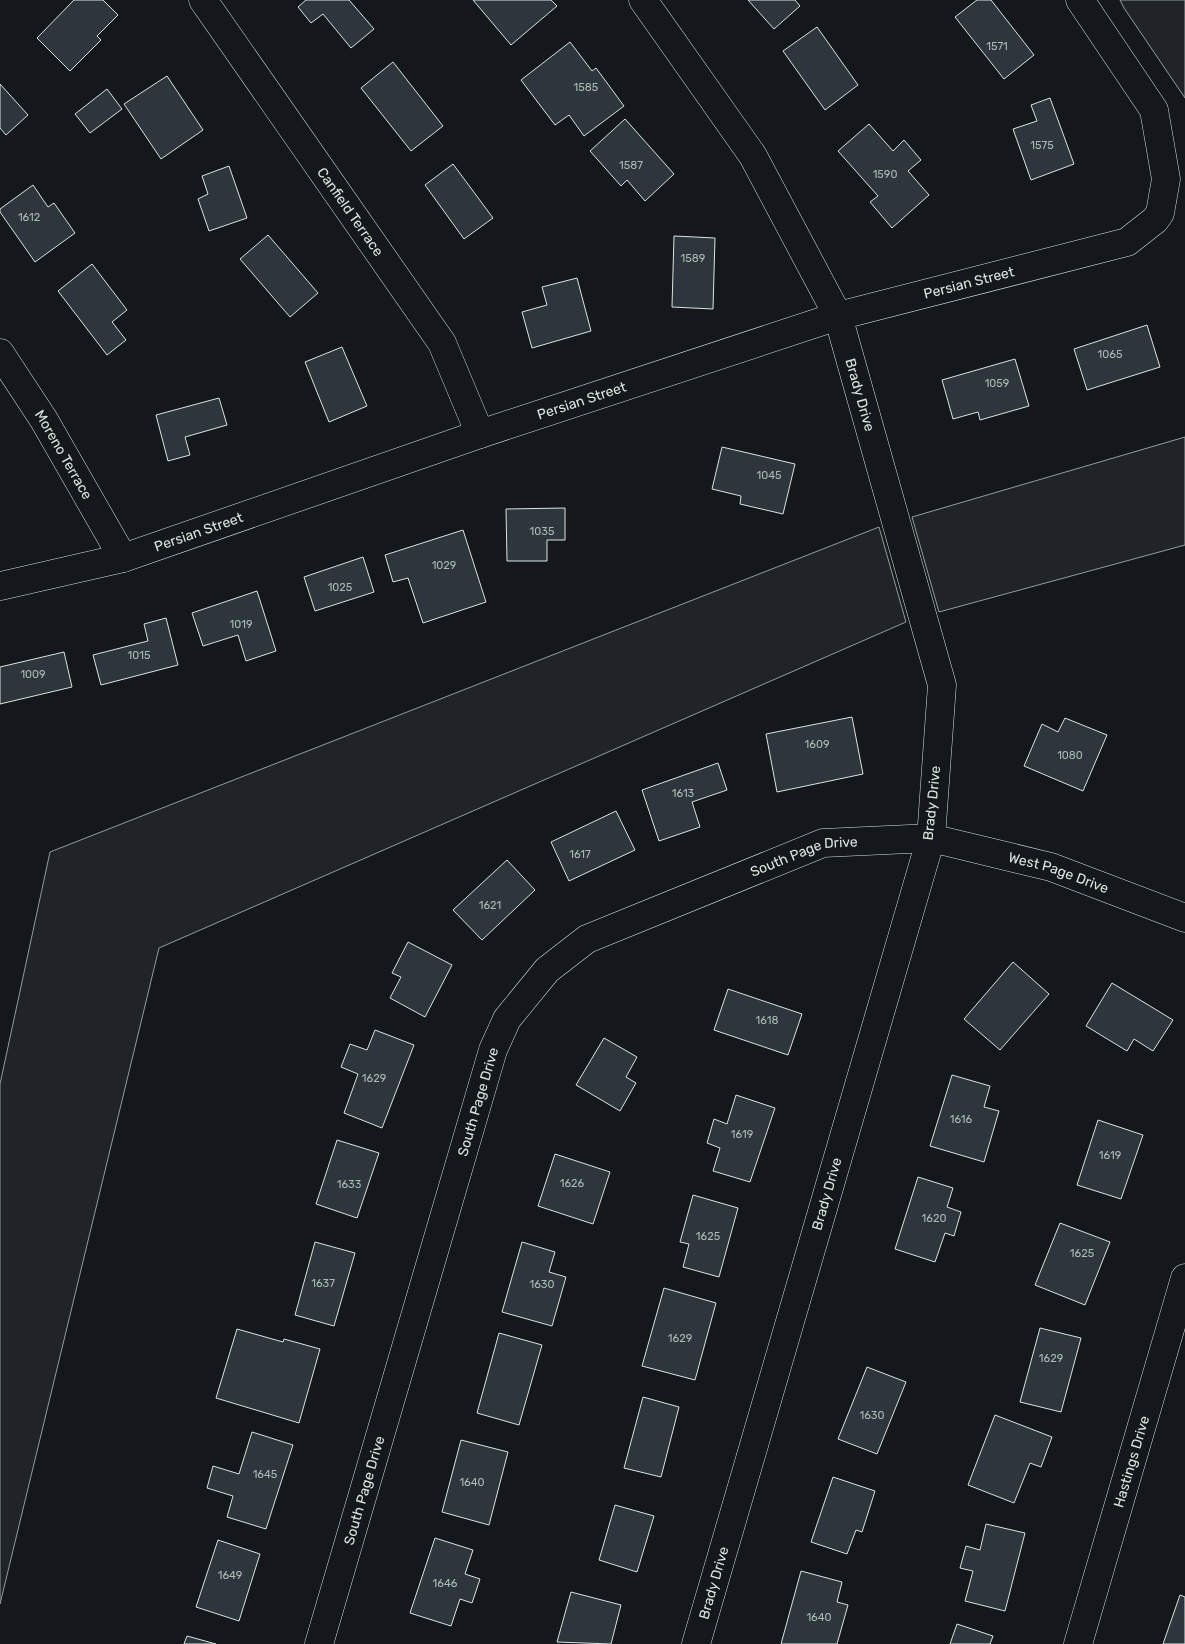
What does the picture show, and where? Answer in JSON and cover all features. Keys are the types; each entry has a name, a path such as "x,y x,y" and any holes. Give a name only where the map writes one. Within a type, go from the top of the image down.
{"street":[{"name":"Canfield Terrace","path":"203,0 442,343 480,434"},
{"name":"Brady Drive","path":"644,0 753,156 838,316 942,685 931,838 696,1644"},
{"name":"Persian Street","path":"0,586 123,558 480,434 838,316 1127,242 1155,220 1160,213 1166,179 1154,110 1080,0"},
{"name":"Moreno Terrace","path":"0,354 44,420 123,558"},
{"name":"West Page Drive","path":"931,838 1051,867 1185,918"},
{"name":"South Page Drive","path":"318,1644 493,1050 507,1019 546,970 587,939 823,843 931,838"},
{"name":"Hastings Drive","path":"1078,1644 1185,1278"}],"shaded area":[{"path":"1120,0 1185,0 1185,98 1124,8"},
{"path":"1185,437 1185,545 939,612 912,517"},
{"path":"879,527 906,622 159,948 0,1604 0,1084 50,852"}],"building":[{"path":"74,0 103,0 118,15 97,36 101,40 70,71 37,38"},
{"path":"306,0 349,0 374,29 351,48 323,14 311,23 298,7"},
{"path":"473,0 551,0 557,6 511,45"},
{"path":"748,0 795,0 800,6 774,29"},
{"path":"977,0 991,0 1034,55 1004,79 955,17"},
{"path":"817,27 858,85 825,110 783,51"},
{"path":"570,42 592,71 596,68 624,106 584,136 569,115 555,125 521,80"},
{"path":"393,62 443,126 411,151 361,88"},
{"path":"167,76 203,130 161,159 124,104"},
{"path":"0,84 28,115 6,135 0,128"},
{"path":"107,89 122,109 90,133 75,114"},
{"path":"1050,98 1074,164 1031,180 1013,129 1037,121 1031,105"},
{"path":"625,119 674,174 645,201 627,180 621,186 590,151"},
{"path":"869,124 893,151 904,140 921,160 908,171 929,195 892,228 870,202 878,196 838,151"},
{"path":"453,164 493,218 464,239 425,185"},
{"path":"229,166 247,218 209,231 198,199 208,194 202,176"},
{"path":"33,185 48,207 54,203 75,233 35,262 0,212 0,209"},
{"path":"268,235 318,293 290,317 240,259"},
{"path":"674,236 715,238 713,309 672,307"},
{"path":"92,264 127,310 112,322 126,340 107,355 58,291"},
{"path":"577,278 591,331 532,348 522,312 547,305 542,287"},
{"path":"1147,325 1160,367 1087,390 1074,349"},
{"path":"342,347 367,406 329,422 305,362"},
{"path":"1015,359 1029,406 980,420 978,412 953,419 942,380"},
{"path":"219,398 227,425 185,437 190,455 168,461 156,415"},
{"path":"722,447 795,464 783,514 740,504 741,496 712,489"},
{"path":"565,508 565,540 547,540 547,561 507,561 506,509"},
{"path":"463,530 486,602 423,623 408,578 393,582 385,555"},
{"path":"363,557 374,592 315,611 304,577"},
{"path":"257,591 276,651 246,661 238,635 203,646 192,613"},
{"path":"166,618 178,665 101,685 93,655 148,641 144,624"},
{"path":"64,652 72,687 0,704 0,667"},
{"path":"852,717 863,774 777,792 766,734"},
{"path":"1065,718 1107,735 1083,791 1024,766 1042,724 1058,732"},
{"path":"718,763 727,790 692,802 700,827 659,841 642,790"},
{"path":"616,811 635,850 569,881 551,842"},
{"path":"507,860 535,890 482,940 453,910"},
{"path":"408,942 452,965 425,1017 390,998 401,977 392,973"},
{"path":"1013,962 1049,994 1000,1050 964,1019"},
{"path":"1112,983 1173,1020 1153,1051 1134,1039 1127,1051 1086,1026"},
{"path":"728,989 802,1014 788,1055 714,1030"},
{"path":"375,1030 414,1045 382,1128 344,1113 358,1074 341,1067 350,1044 367,1050"},
{"path":"604,1038 637,1057 626,1077 636,1083 620,1111 576,1085"},
{"path":"952,1075 990,1086 984,1107 999,1111 984,1162 930,1146"},
{"path":"736,1095 775,1108 750,1182 713,1171 720,1148 707,1143 714,1119 727,1124"},
{"path":"1098,1120 1143,1135 1121,1199 1077,1185"},
{"path":"337,1140 379,1153 357,1218 316,1204"},
{"path":"555,1154 610,1172 593,1224 538,1206"},
{"path":"918,1177 953,1188 947,1207 961,1212 954,1236 945,1233 935,1262 895,1249"},
{"path":"693,1195 738,1208 719,1277 683,1267 689,1244 680,1242"},
{"path":"1060,1223 1110,1242 1085,1305 1035,1285"},
{"path":"315,1242 355,1253 334,1326 295,1315"},
{"path":"522,1242 555,1252 549,1272 566,1277 552,1326 502,1312"},
{"path":"664,1288 716,1303 695,1380 642,1366"},
{"path":"1040,1328 1081,1338 1061,1412 1020,1402"},
{"path":"237,1329 283,1342 284,1339 320,1349 299,1423 216,1398"},
{"path":"499,1333 542,1345 519,1425 477,1413"},
{"path":"867,1367 906,1382 877,1454 838,1439"},
{"path":"643,1397 679,1407 661,1477 624,1468"},
{"path":"995,1415 1052,1437 1041,1467 1030,1463 1014,1503 968,1485"},
{"path":"252,1432 293,1445 266,1529 227,1517 233,1496 207,1488 213,1466 239,1474"},
{"path":"461,1440 508,1452 489,1525 442,1512"},
{"path":"833,1477 875,1491 862,1532 856,1530 847,1554 811,1542"},
{"path":"615,1505 654,1516 637,1572 599,1560"},
{"path":"986,1524 1025,1533 1005,1611 965,1601 973,1571 960,1568 966,1546 980,1550"},
{"path":"435,1538 473,1550 465,1574 480,1579 472,1603 460,1599 451,1626 410,1613"},
{"path":"218,1540 260,1554 239,1621 196,1607"},
{"path":"801,1571 842,1582 837,1602 848,1605 837,1644 781,1644"},
{"path":"571,1592 621,1605 611,1644 557,1642"},
{"path":"1180,1595 1185,1597 1185,1644 1163,1644"},
{"path":"957,1624 993,1636 990,1644 950,1644"},
{"path":"187,1636 216,1644 184,1644"}]}
